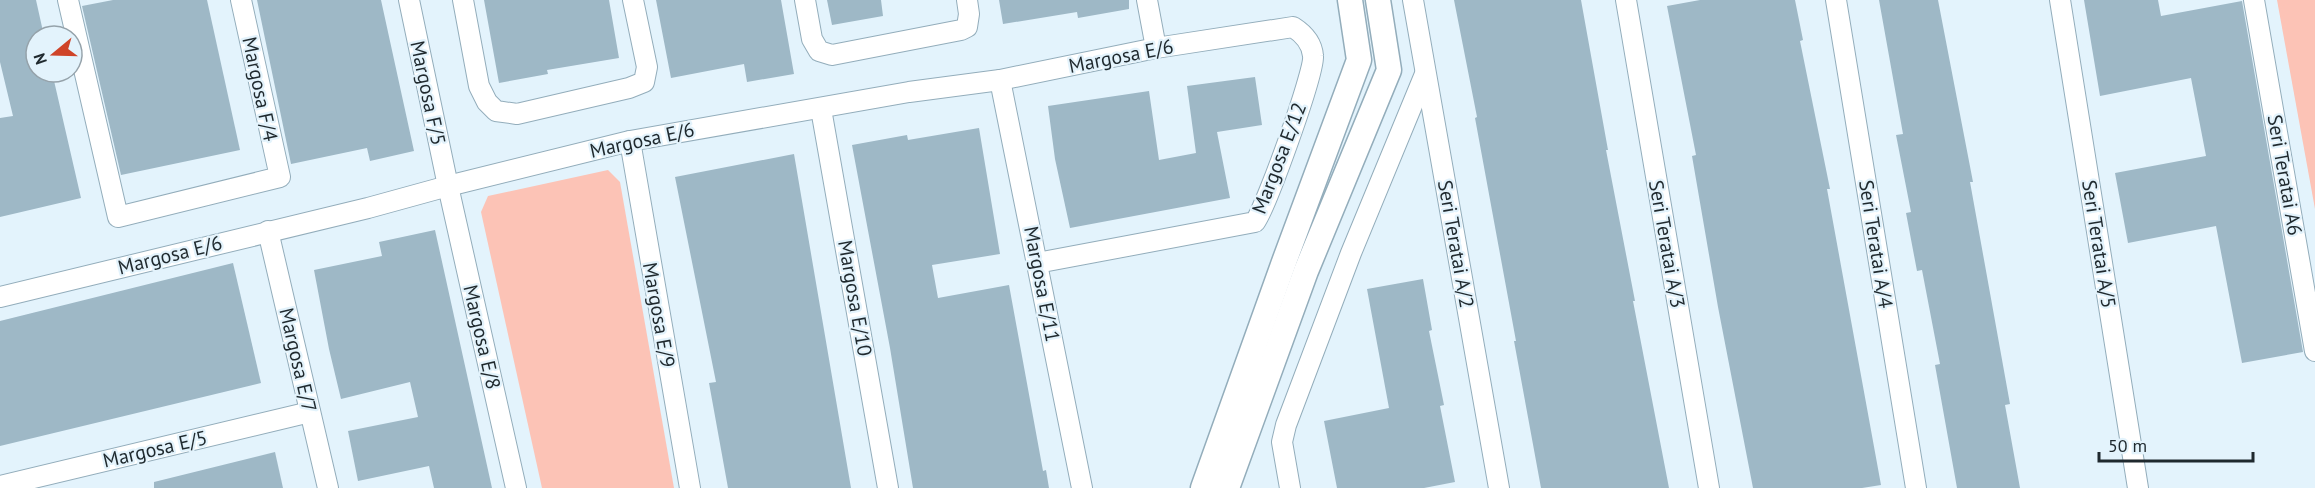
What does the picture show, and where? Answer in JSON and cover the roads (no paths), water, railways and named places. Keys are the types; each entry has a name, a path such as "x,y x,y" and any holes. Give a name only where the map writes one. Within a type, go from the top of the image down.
{"street":[{"name":"Margosa F/4","path":"68,0 118,217 280,177 241,0"},
{"name":"Margosa F/5","path":"409,0 448,186"},
{"path":"463,0 478,86 487,102 496,111 517,114 629,88 644,82 646,67 633,0"},
{"path":"806,0 812,39 819,51 832,55 955,32 967,27 968,0"},
{"path":"1147,0 1156,48"},
{"path":"1203,488 1359,60 1350,0"},
{"name":"Seri Teratai A/2","path":"1413,0 1499,488"},
{"name":"Seri Teratai A/3","path":"1626,0 1708,488"},
{"name":"Seri Teratai A/4","path":"1836,0 1916,488"},
{"name":"Seri Teratai A/5","path":"2060,0 2138,488"},
{"name":"Seri Teratai A6","path":"2254,0 2315,351"},
{"path":"1227,488 1306,271 1389,70 1380,11 1354,26"},
{"name":"Margosa E/6","path":"0,297 368,208 630,141 909,92 1000,80 1156,48 1293,27"},
{"name":"Margosa E/12","path":"1037,262 1255,222 1294,123 1313,64 1310,43 1303,33 1293,27"},
{"path":"1290,488 1282,442 1287,425 1351,253 1425,74"},
{"name":"Margosa E/11","path":"1000,80 1082,488"},
{"name":"Margosa E/10","path":"821,109 888,488"},
{"name":"Margosa E/9","path":"630,141 690,488"},
{"name":"Margosa E/8","path":"448,186 516,488"},
{"name":"Margosa E/7","path":"268,231 328,488"},
{"name":"Margosa E/5","path":"0,486 310,412"}]}
